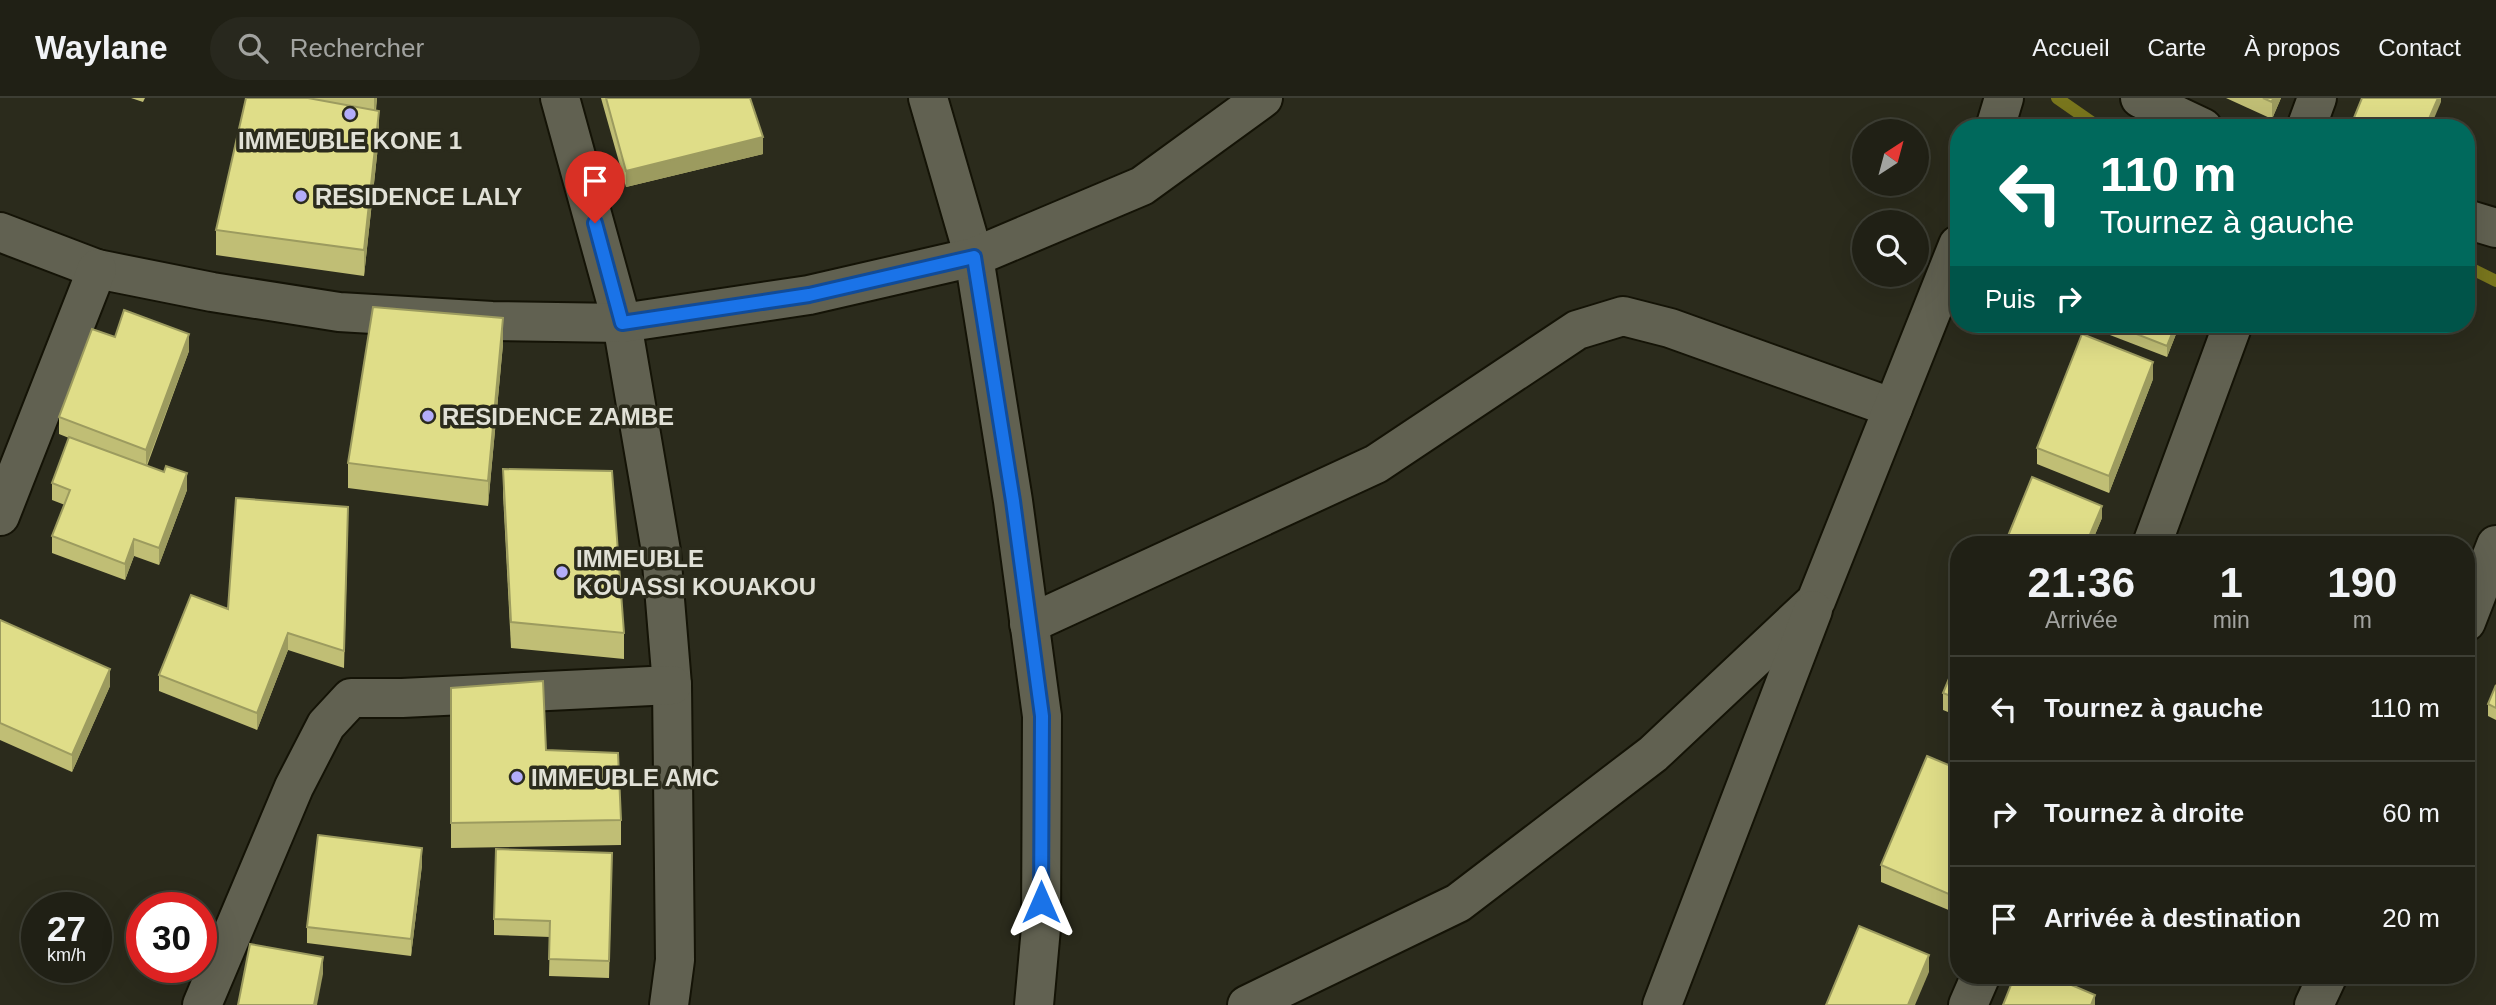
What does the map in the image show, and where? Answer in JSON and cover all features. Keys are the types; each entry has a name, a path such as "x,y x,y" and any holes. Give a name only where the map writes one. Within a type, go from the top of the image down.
{"street":[{"path":"560,98 622,323 661,551 672,685 675,960 669,1005"},
{"path":"928,98 974,257 1013,501 1042,716 1041,928 1034,1005"},
{"path":"0,232 97,269 212,292 339,312 492,321 622,323 809,295 974,257 1142,186 1264,98"},
{"path":"1998,119 2004,98"},
{"path":"2140,98 2184,119"},
{"path":"2309,119 2317,98"},
{"path":"2475,222 2496,228"},
{"path":"1662,1005 1816,601 1950,265"},
{"path":"0,516 97,269"},
{"path":"1029,624 1376,464 1577,330 1623,316 1670,328 1893,408"},
{"path":"2155,536 2230,333"},
{"path":"2475,599 2496,545"},
{"path":"1247,1005 1458,903 1653,754 1816,601"},
{"path":"202,1005 294,787 326,725 351,698 672,685"},
{"path":"1968,1005 1977,984"},
{"path":"2314,1005 2324,984"}],"building":[{"name":"RESIDENCE LALY","path":"246,98 308,98 379,111 364,250 216,230"},
{"path":"606,98 750,98 763,137 626,171"},
{"path":"2362,98 2438,98 2429,119 2353,119"},
{"name":"RESIDENCE ZAMBE","path":"373,307 503,318 488,481 348,463"},
{"path":"124,310 189,334 146,450 59,417 92,329 115,337"},
{"path":"2134,333 2172,333 2167,346"},
{"path":"2082,334 2153,362 2109,476 2037,448"},
{"path":"69,437 164,472 166,466 187,473 159,548 134,539 125,564 52,536 70,490 52,483"},
{"name":"IMMEUBLE KOUASSI KOUAKOU","path":"503,469 612,471 624,633 511,622"},
{"path":"2032,477 2102,506 2089,536 2008,536"},
{"path":"236,498 348,507 344,651 288,633 257,713 159,675 191,595 228,609"},
{"path":"0,620 110,669 72,755 0,723"},
{"path":"1950,676 1950,696 1943,693"},
{"name":"IMMEUBLE AMC","path":"543,681 546,750 618,753 621,820 451,823 451,688"},
{"path":"2496,685 2496,708 2488,704"},
{"path":"1927,756 1950,766 1950,895 1881,865"},
{"path":"318,835 422,848 411,939 307,927"},
{"path":"496,849 612,853 609,961 549,959 550,921 494,919"},
{"path":"1859,926 1929,955 1908,1005 1826,1005"},
{"path":"250,944 323,957 314,1005 238,1005"},
{"path":"2011,984 2069,984 2095,995 2091,1005 2003,1005"}],"waterway":[{"path":"2057,98 2087,119"},
{"path":"2475,270 2496,281"}],"place":[{"name":"IMMEUBLE KONE 1","path":"350,114"},
{"name":"RESIDENCE LALY","path":"301,196"},
{"name":"RESIDENCE ZAMBE","path":"428,416"},
{"name":"IMMEUBLE KOUASSI KOUAKOU","path":"562,572"},
{"name":"IMMEUBLE AMC","path":"517,777"}],"route":[{"path":"595,223 622,323 809,295 974,257 1013,501 1042,716 1041,902"}]}
